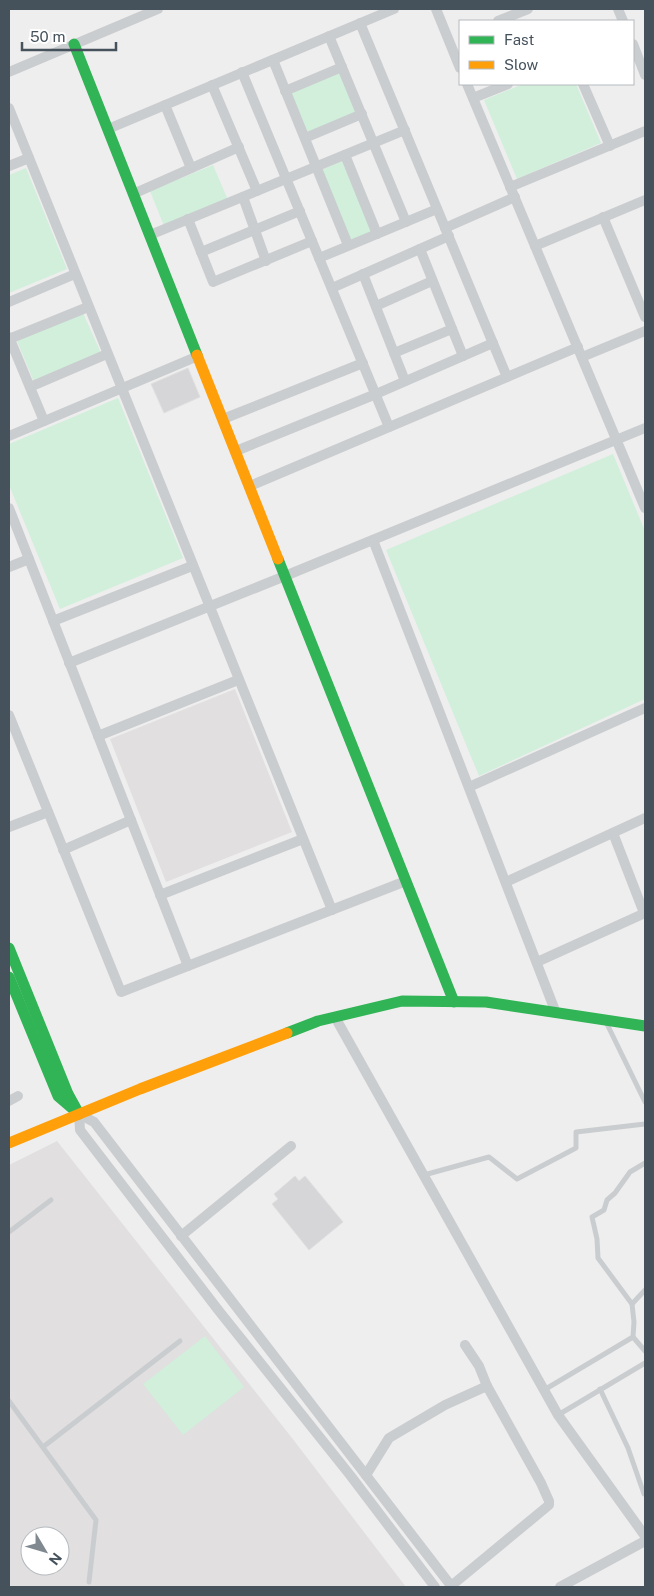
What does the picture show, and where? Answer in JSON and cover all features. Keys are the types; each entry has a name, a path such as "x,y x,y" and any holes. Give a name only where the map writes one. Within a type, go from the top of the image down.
{"street":[{"path":"9,72 143,12 158,9"},
{"path":"108,129 394,9"},
{"path":"436,9 459,66"},
{"path":"499,20 509,12 528,9"},
{"path":"360,23 507,377"},
{"path":"329,36 406,222"},
{"path":"449,42 459,37"},
{"path":"74,44 454,1002"},
{"path":"634,47 645,75"},
{"path":"273,60 348,245"},
{"path":"286,91 342,67"},
{"path":"242,72 389,427"},
{"path":"212,85 258,191"},
{"path":"467,85 645,508"},
{"path":"473,98 506,85"},
{"path":"583,85 610,146"},
{"path":"164,105 191,168"},
{"path":"9,108 208,607 332,910"},
{"path":"305,138 362,114"},
{"path":"150,235 405,130"},
{"path":"332,288 420,249 512,192 645,131"},
{"path":"134,194 239,147"},
{"path":"345,155 377,234"},
{"path":"9,166 29,158"},
{"path":"243,197 266,261"},
{"path":"535,246 645,200"},
{"path":"319,258 438,209"},
{"path":"201,252 300,211"},
{"path":"603,217 645,317"},
{"path":"188,219 213,282 312,241"},
{"path":"420,249 463,356"},
{"path":"9,302 75,274"},
{"path":"363,274 404,381"},
{"path":"376,306 432,280"},
{"path":"44,421 9,338 88,306"},
{"path":"394,353 452,329"},
{"path":"250,486 507,377 645,331"},
{"path":"236,451 376,394 493,343"},
{"path":"30,387 107,354"},
{"path":"9,423 11,435 198,356"},
{"path":"223,419 363,364"},
{"path":"69,663 645,428"},
{"path":"9,508 188,966"},
{"path":"373,540 556,1013"},
{"path":"9,567 29,559"},
{"path":"53,621 192,566"},
{"path":"98,736 238,680"},
{"path":"469,787 645,708"},
{"path":"9,715 121,992 406,881"},
{"path":"9,827 48,812"},
{"path":"506,882 645,818"},
{"path":"64,850 131,820"},
{"path":"536,962 645,913 613,833"},
{"path":"160,895 303,839"},
{"path":"9,948 68,1094 79,1114 80,1130 219,1311 350,1475 435,1587"},
{"path":"9,977 58,1096 79,1114 94,1122 451,1587 548,1505 549,1501 541,1483 487,1386 479,1366 465,1345"},
{"path":"9,1143 318,1021 402,1001 486,1002 645,1026"},
{"path":"335,1017 558,1415 645,1536"},
{"path":"181,1236 291,1146"},
{"path":"366,1474 389,1438 445,1405 487,1386"},
{"path":"560,1587 645,1541"}],"lane":[{"path":"605,1020 645,1102"},
{"path":"424,1175 489,1157 517,1179 576,1148 576,1132 645,1124"},
{"path":"645,1163 630,1172 615,1193 607,1200 604,1210 592,1217 597,1240 598,1258 632,1304 633,1337 645,1352"},
{"path":"9,1232 51,1200"},
{"path":"632,1304 645,1290"},
{"path":"544,1390 633,1337"},
{"path":"43,1447 180,1341"},
{"path":"558,1415 645,1362"},
{"path":"600,1390 628,1448 644,1494"},
{"path":"9,1401 96,1520 89,1582"}],"shaded area":[{"path":"235,689 292,832 166,882 110,739"},
{"path":"57,1141 292,1438 406,1587 9,1587 9,1165"}],"green space":[{"path":"340,72 357,112 306,133 290,93"},
{"path":"521,85 576,85 601,143 517,179 484,100"},
{"path":"342,161 372,232 351,241 321,170"},
{"path":"213,165 228,200 164,226 150,191"},
{"path":"26,168 67,269 9,293 9,175"},
{"path":"83,313 101,353 34,382 17,341"},
{"path":"118,398 183,558 60,609 9,485 9,444"},
{"path":"613,454 645,531 645,699 479,776 386,550"},
{"path":"205,1336 244,1387 183,1435 143,1384"}],"building":[{"path":"188,368 200,397 164,413 151,384"},
{"path":"295,1176 299,1181 305,1176 343,1222 309,1250 272,1204 278,1199 274,1194"}],"traffic: fast":[{"path":"74,44 197,355"},
{"path":"278,559 454,1002"},
{"path":"9,948 68,1094 79,1114"},
{"path":"9,977 58,1096 72,1108"},
{"path":"287,1033 318,1021 402,1001 486,1002 645,1026"}],"traffic: slow":[{"path":"197,355 278,559"},
{"path":"9,1143 140,1089 287,1033"}]}
